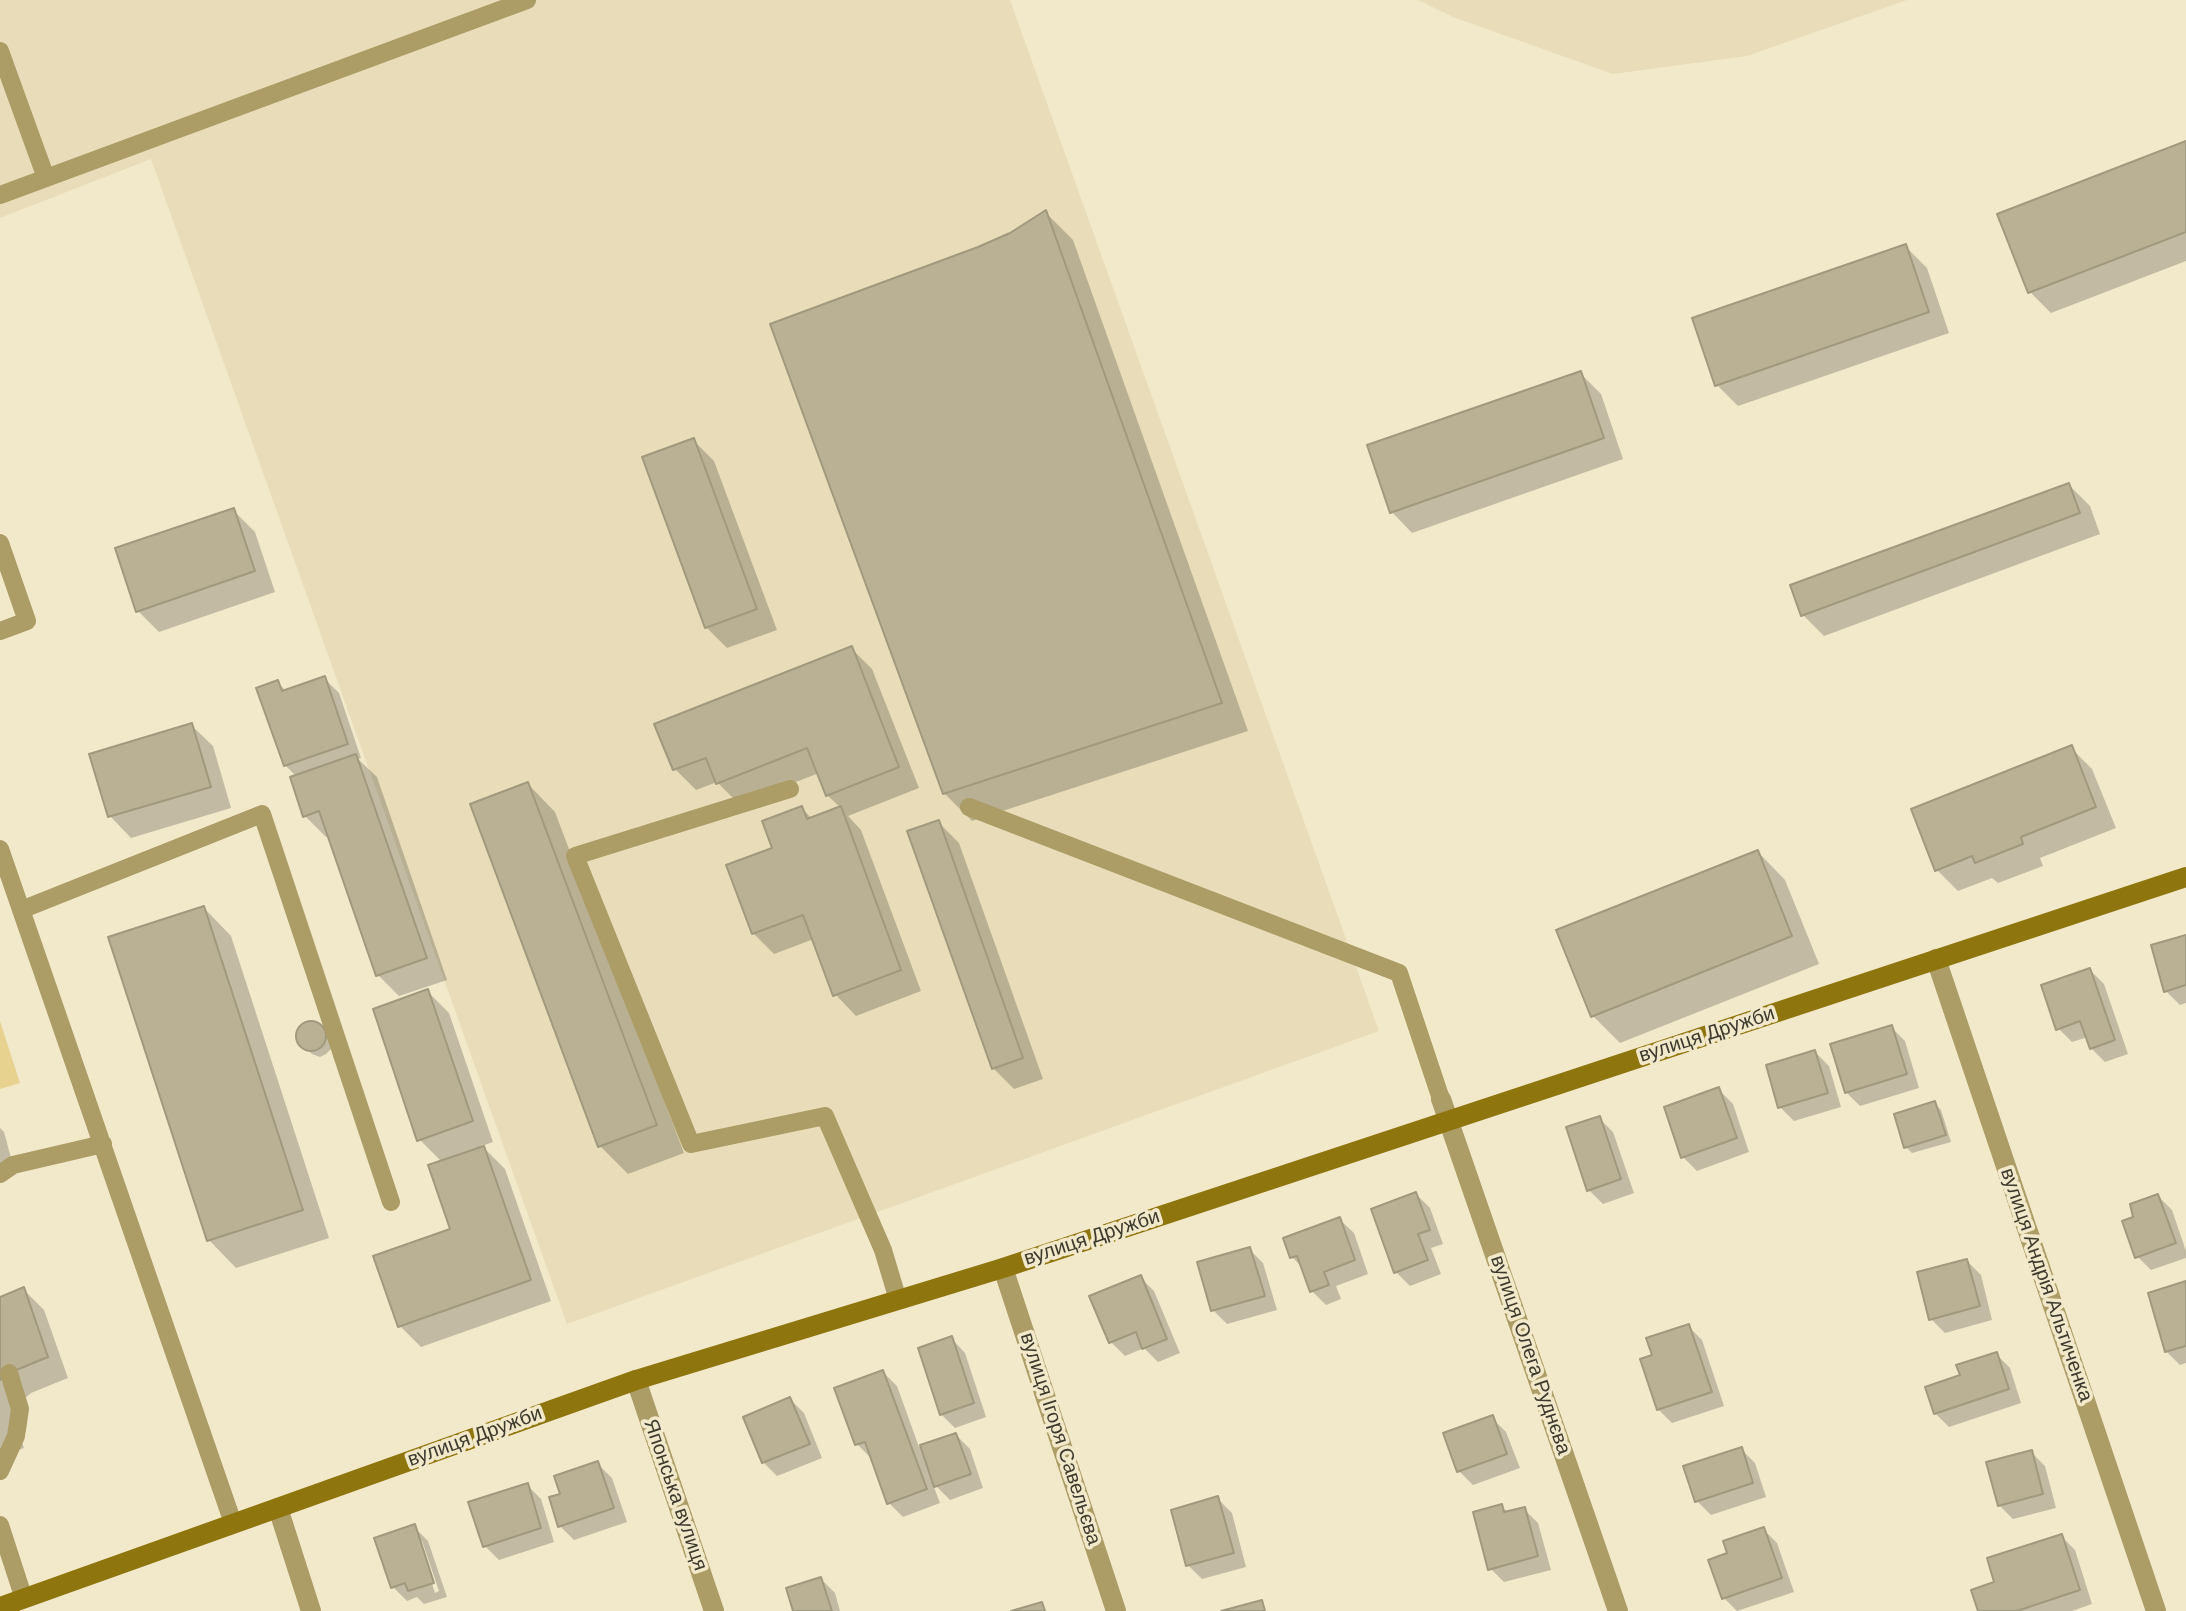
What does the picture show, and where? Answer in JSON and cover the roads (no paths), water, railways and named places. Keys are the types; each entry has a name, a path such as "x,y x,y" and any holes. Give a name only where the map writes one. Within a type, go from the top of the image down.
{"street":[{"name":"вулиця Дружби","path":"0,1607 636,1380 1003,1268 2186,877"},
{"name":"вулиця Андрія Альтиченка","path":"1936,959 2156,1611"},
{"name":"вулиця Олега Руднєва","path":"1441,1099 1618,1611"},
{"name":"вулиця Ігоря Савельєва","path":"1003,1268 1116,1611"},
{"name":"Японська вулиця","path":"636,1380 714,1611"},
{"path":"278,1508 311,1611"}],"lane":[{"path":"0,195 527,0"},
{"path":"0,51 46,178"},
{"path":"0,543 27,621 0,631"},
{"path":"790,789 575,856 691,1144 825,1116 883,1250 898,1300"},
{"path":"969,807 1399,973 1441,1099"},
{"path":"21,910 262,814 391,1202"},
{"path":"0,849 233,1523"},
{"path":"0,1174 13,1165 103,1144"},
{"path":"0,1471 16,1436 20,1409 9,1373"},
{"path":"0,1525 24,1599"}]}
